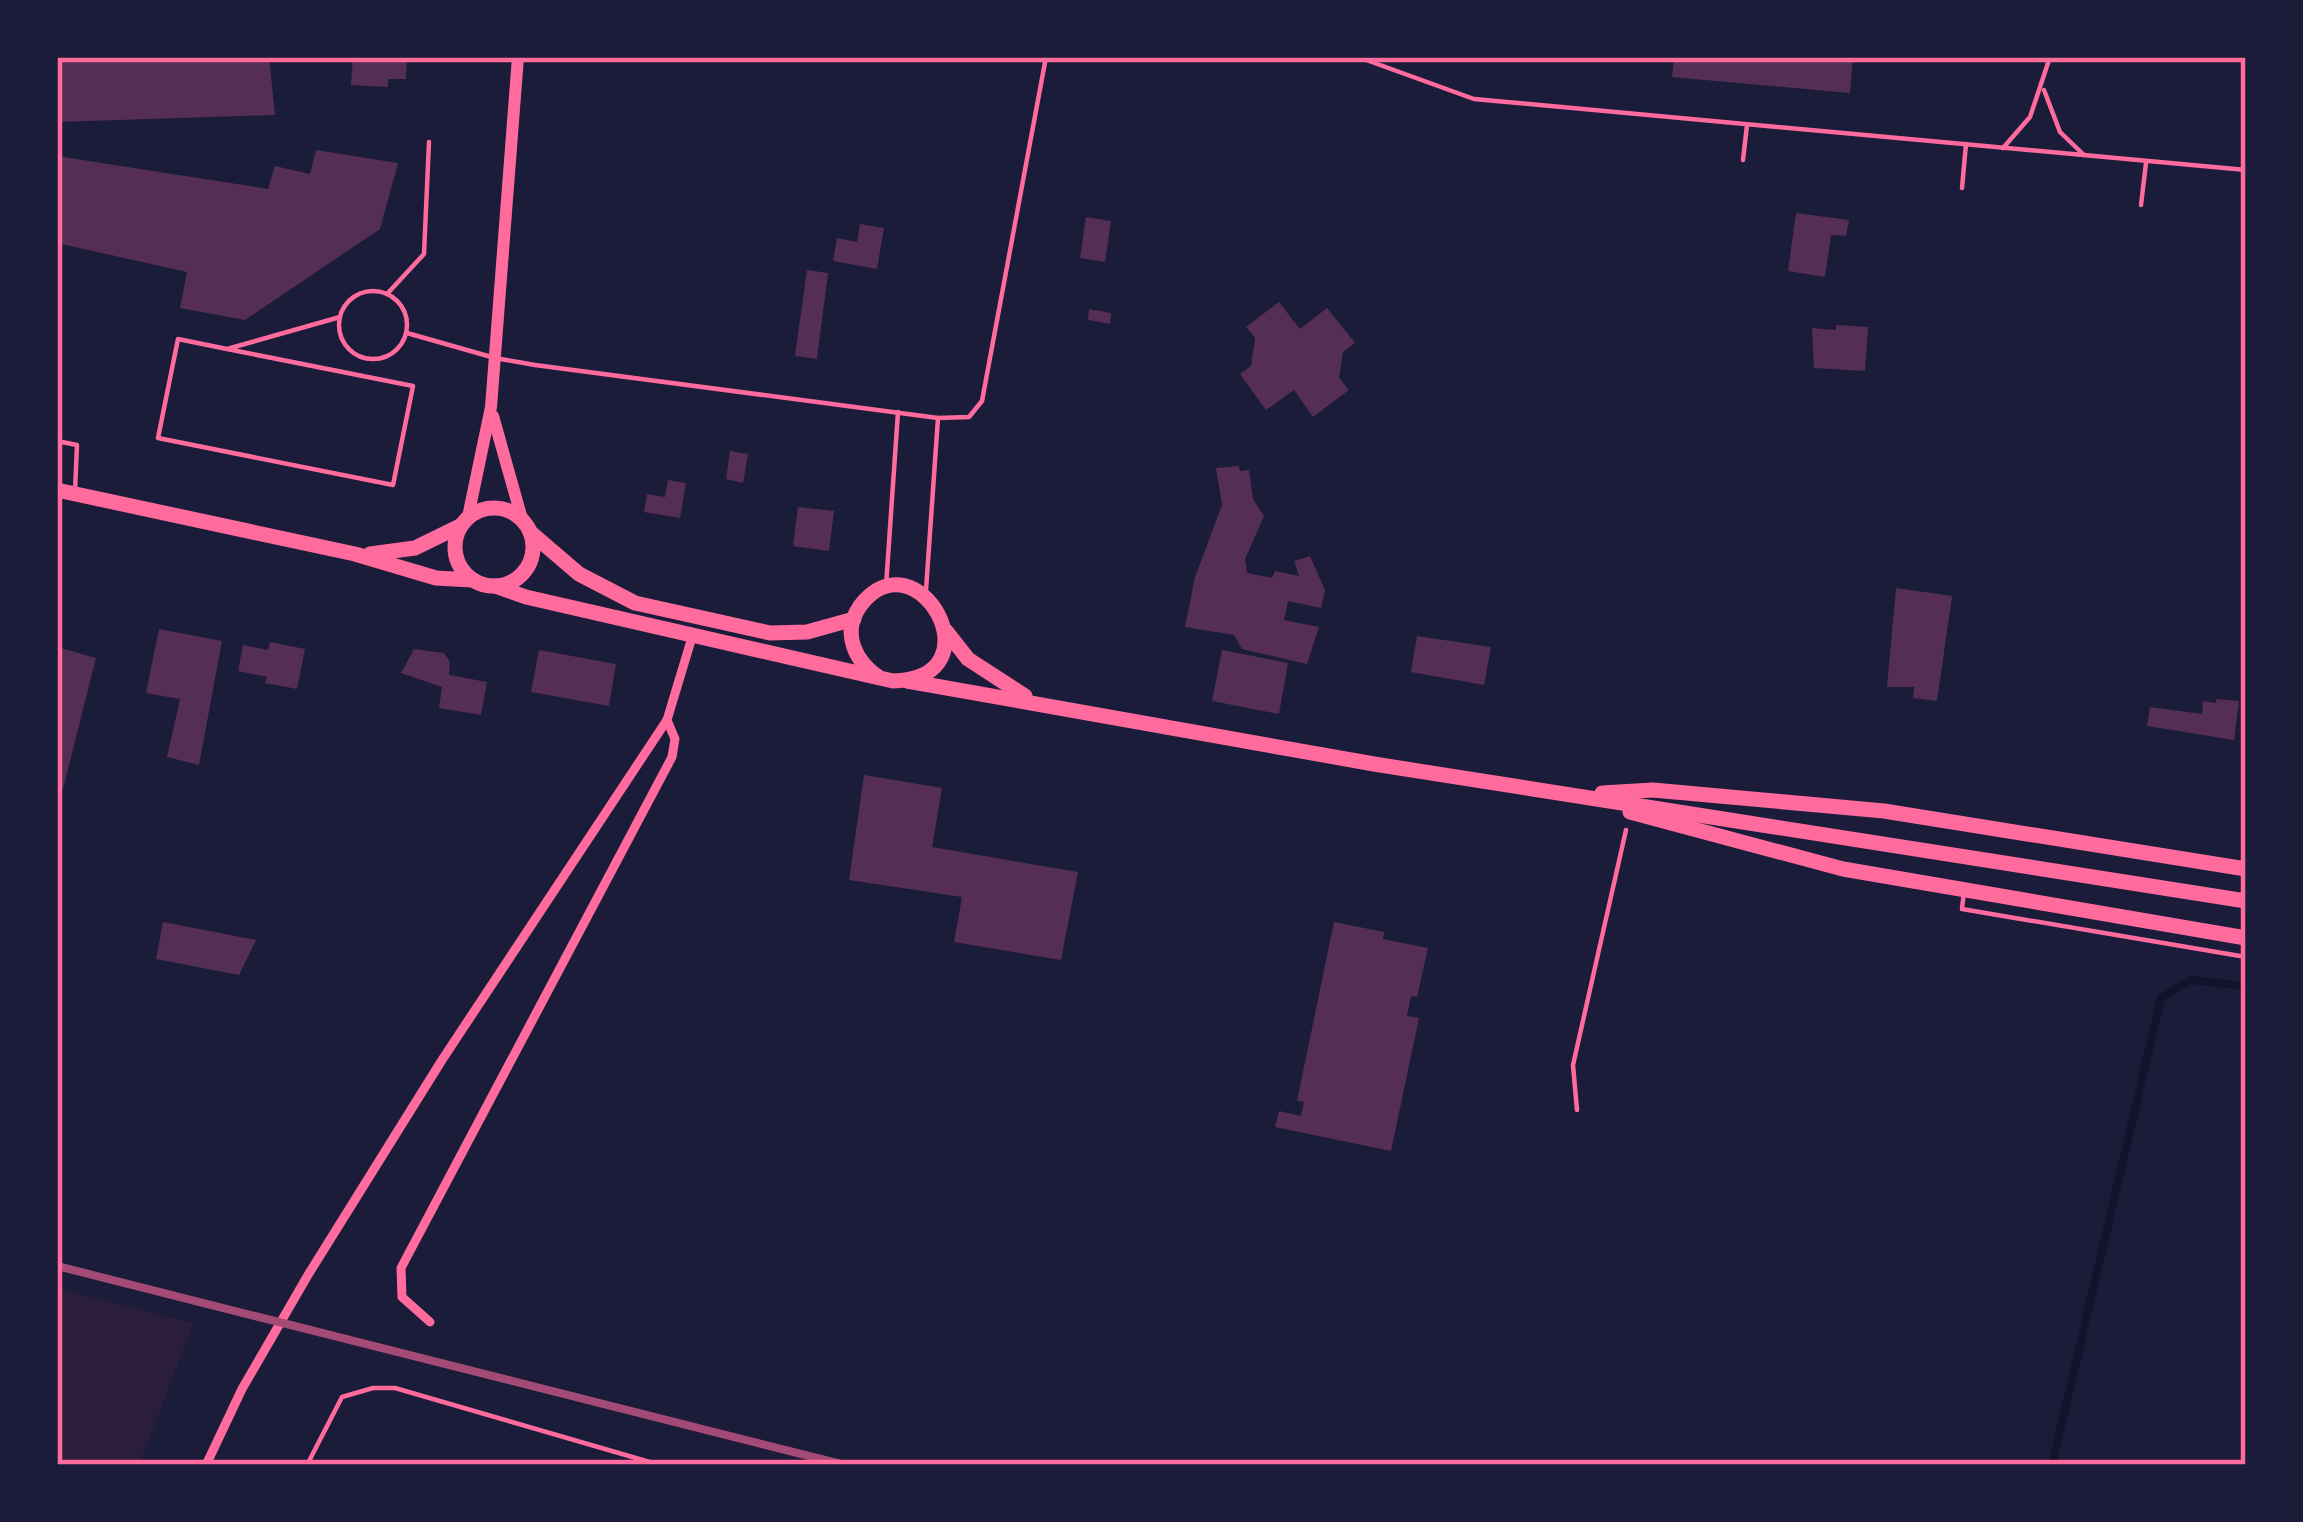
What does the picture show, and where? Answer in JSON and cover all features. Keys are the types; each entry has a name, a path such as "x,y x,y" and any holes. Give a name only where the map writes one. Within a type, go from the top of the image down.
{"main road":[{"path":"57,490 355,554 436,578 472,580 526,597 880,678 1374,764 2246,901"},
{"path":"355,554 395,553 489,507 501,508 579,574 634,603 770,632 807,632 854,619"},
{"path":"464,521 454,549 472,580"},
{"path":"495,586 524,572 533,553 526,525"},
{"path":"880,678 858,659 851,632 854,619 872,595 886,588 914,589 936,605 946,631 968,659 1033,701"},
{"path":"907,681 940,658 946,631"},
{"path":"1569,795 1653,790 1840,807 2246,869"},
{"path":"1569,795 1843,869 2246,938"}],"street":[{"path":"464,521 490,407 518,57"},
{"path":"490,407 526,525"},
{"path":"206,1465 242,1390 308,1275 442,1060 667,720 693,634"},
{"path":"430,1322 402,1297 401,1268 672,757 675,739 667,720"}],"lane":[{"path":"407,333 495,358 938,418 969,417 982,401 1046,57"},
{"path":"1358,57 1474,99 2246,169"},
{"path":"2003,148 2030,117 2050,57"},
{"path":"2043,86 2060,132 2084,155"},
{"path":"1743,160 1747,125"},
{"path":"387,294 424,254 429,142"},
{"path":"1962,188 1966,144"},
{"path":"2141,205 2146,160"},
{"path":"375,291 387,294 404,310 407,333 392,355 359,357 343,340 340,317 352,297 375,291"},
{"path":"227,349 413,386 393,485 158,439 178,339 227,349 340,317"},
{"path":"886,588 898,412"},
{"path":"926,596 938,418"},
{"path":"57,441 77,445 75,493"},
{"path":"1964,890 1962,909 2246,957"}],"path":[{"path":"1577,1110 1573,1065 1630,812"},
{"path":"307,1465 342,1397 373,1388 395,1388 660,1465"}],"shaded area":[{"path":"57,1288 194,1323 139,1465 57,1465"}],"building":[{"path":"57,57 269,57 275,115 57,122"},
{"path":"353,57 407,57 406,79 388,79 388,87 351,85"},
{"path":"1674,57 1853,57 1850,93 1672,77"},
{"path":"316,150 398,163 380,229 245,320 180,308 187,272 57,243 57,156 268,189 275,166 310,174"},
{"path":"1796,213 1849,220 1846,236 1831,235 1825,277 1788,271"},
{"path":"1086,217 1111,221 1105,262 1080,258"},
{"path":"860,224 884,228 877,269 833,261 837,238 857,242"},
{"path":"807,270 828,273 817,359 795,356"},
{"path":"1279,302 1300,329 1327,308 1355,343 1343,352 1339,378 1349,390 1313,417 1294,390 1266,410 1240,374 1251,366 1255,338 1246,327"},
{"path":"1089,309 1111,313 1110,324 1088,320"},
{"path":"1836,325 1868,327 1865,371 1814,368 1812,328 1836,330"},
{"path":"730,451 748,454 743,483 726,479"},
{"path":"1239,466 1240,471 1249,470 1253,499 1264,516 1245,559 1247,573 1272,578 1275,571 1299,576 1294,561 1310,556 1325,590 1321,608 1288,601 1284,620 1319,627 1307,664 1242,649 1234,635 1185,627 1195,577 1222,505 1216,468"},
{"path":"668,480 686,483 680,518 644,512 647,494 665,497"},
{"path":"798,507 834,511 829,551 793,546"},
{"path":"1896,588 1952,596 1937,701 1913,698 1914,687 1887,687"},
{"path":"159,629 222,641 199,765 167,757 180,699 146,693"},
{"path":"1417,636 1491,647 1484,685 1411,672"},
{"path":"270,642 305,649 297,689 238,671 243,645 268,650"},
{"path":"57,647 96,658 63,789 57,787"},
{"path":"414,649 444,653 450,662 449,675 487,682 481,715 439,708 442,687 401,673"},
{"path":"539,650 616,664 609,706 531,692"},
{"path":"1222,650 1288,663 1279,714 1212,701"},
{"path":"2216,699 2239,701 2234,740 2147,726 2150,707 2202,714 2203,701 2216,703"},
{"path":"864,775 942,788 932,847 1078,872 1061,960 954,942 962,897 849,880"},
{"path":"163,922 256,940 239,975 156,959"},
{"path":"1334,922 1384,932 1383,939 1428,948 1417,997 1411,996 1407,1016 1419,1018 1391,1151 1275,1127 1279,1111 1301,1116 1304,1102 1297,1101"}],"waterway":[{"path":"2052,1465 2161,998 2191,980 2246,986"}],"railway":[{"path":"57,1266 845,1465"}]}
